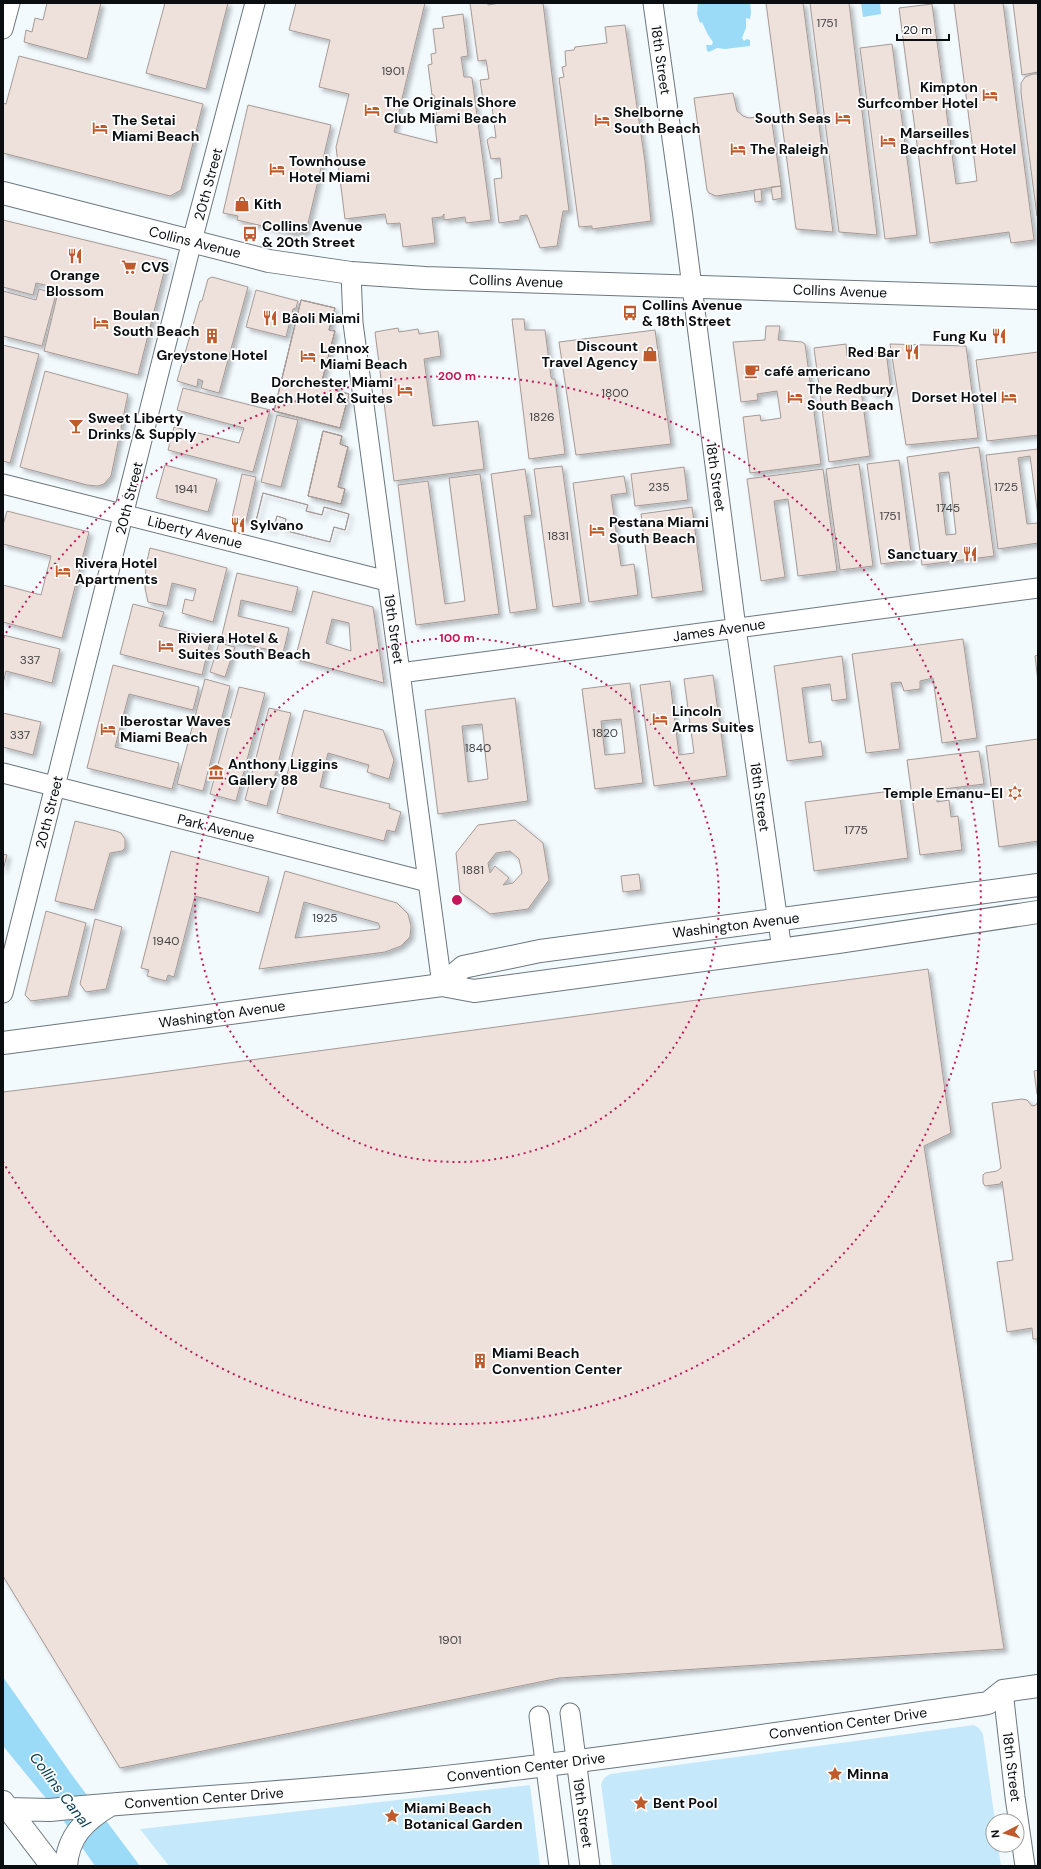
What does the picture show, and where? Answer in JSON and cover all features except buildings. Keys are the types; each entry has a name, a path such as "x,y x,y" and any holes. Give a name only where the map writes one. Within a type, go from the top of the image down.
{"main road":[{"name":"Collins Avenue","path":"3,192 268,261 351,273 425,278 1038,298"},
{"name":"Washington Avenue","path":"442,985 464,967 540,951 1038,885"},
{"name":"Washington Avenue","path":"3,1043 442,985 474,991 782,950 1038,912"},
{"name":"Convention Center Drive","path":"5,1806 50,1810 104,1807 314,1790 464,1775 988,1703 1003,1691 1038,1686"},
{"path":"5,1806 52,1866"},
{"path":"66,1866 68,1848 79,1829 104,1807"}],"street":[{"path":"3,29 10,3"},
{"name":"20th Street","path":"3,993 125,514 192,241 256,3"},
{"name":"18th Street","path":"653,3 692,286 736,628 782,950"},
{"name":"19th Street","path":"351,273 354,323 387,581 442,985"},
{"name":"Liberty Avenue","path":"3,484 387,581"},
{"name":"James Avenue","path":"400,673 1038,588"},
{"name":"Park Avenue","path":"3,773 428,882"},
{"name":"18th Street","path":"1003,1691 1014,1789 1025,1866"},
{"name":"19th Street","path":"570,1713 590,1866"},
{"path":"539,1716 559,1866"}],"shaded area":[{"path":"974,1725 979,1728 983,1734 994,1813 985,1813 985,1853 999,1853 1001,1866 612,1866 601,1784 604,1778 610,1774"},
{"name":"Miami Beach Botanical Garden","path":"530,1785 540,1866 169,1866 140,1829"}],"water":[{"path":"698,3 750,3 750,19 746,18 746,28 742,38 744,41 747,39 750,40 750,46 725,49 717,48 709,52 707,51 706,45 712,45 713,42 702,22 700,23 697,14"},
{"path":"861,3 880,3 881,14 863,17"},
{"name":"Collins Canal","path":"3,1677 72,1775 140,1866 95,1866 58,1813 3,1746"}],"place":[{"name":"Kimpton Surfcomber Hotel","path":"990,95"},
{"name":"The Originals Shore Club Miami Beach","path":"372,110"},
{"name":"South Seas","path":"843,118"},
{"name":"Shelborne South Beach","path":"602,120"},
{"name":"The Setai Miami Beach","path":"100,128"},
{"name":"Marseilles Beachfront Hotel","path":"888,141"},
{"name":"The Raleigh","path":"738,149"},
{"name":"Townhouse Hotel Miami","path":"277,169"},
{"name":"Kith","path":"242,204"},
{"name":"Collins Avenue & 20th Street","path":"250,234"},
{"name":"Orange Blossom","path":"75,256"},
{"name":"CVS","path":"129,267"},
{"name":"Collins Avenue & 18th Street","path":"630,313"},
{"name":"Bâoli Miami","path":"270,318"},
{"name":"Boulan South Beach","path":"101,323"},
{"name":"Greystone Hotel","path":"212,336"},
{"name":"Fung Ku","path":"999,336"},
{"name":"Red Bar","path":"912,352"},
{"name":"Discount Travel Agency","path":"650,354"},
{"name":"Lennox Miami Beach","path":"308,356"},
{"name":"café americano","path":"752,371"},
{"name":"Dorchester Miami Beach Hotel & Suites","path":"405,390"},
{"name":"The Redbury South Beach","path":"795,397"},
{"name":"Dorset Hotel","path":"1009,397"},
{"name":"Sweet Liberty Drinks & Supply","path":"76,426"},
{"name":"Sylvano","path":"238,525"},
{"name":"Pestana Miami South Beach","path":"597,530"},
{"name":"Sanctuary","path":"970,554"},
{"name":"Rivera Hotel Apartments","path":"63,571"},
{"name":"Riviera Hotel & Suites South Beach","path":"166,646"},
{"name":"Lincoln Arms Suites","path":"660,719"},
{"name":"Iberostar Waves Miami Beach","path":"108,729"},
{"name":"Anthony Liggins Gallery 88","path":"216,772"},
{"name":"Temple Emanu-El","path":"1015,793"},
{"name":"Miami Beach Convention Center","path":"480,1361"},
{"name":"Minna","path":"835,1774"},
{"name":"Bent Pool","path":"641,1803"},
{"name":"Miami Beach Botanical Garden","path":"392,1816"}]}
